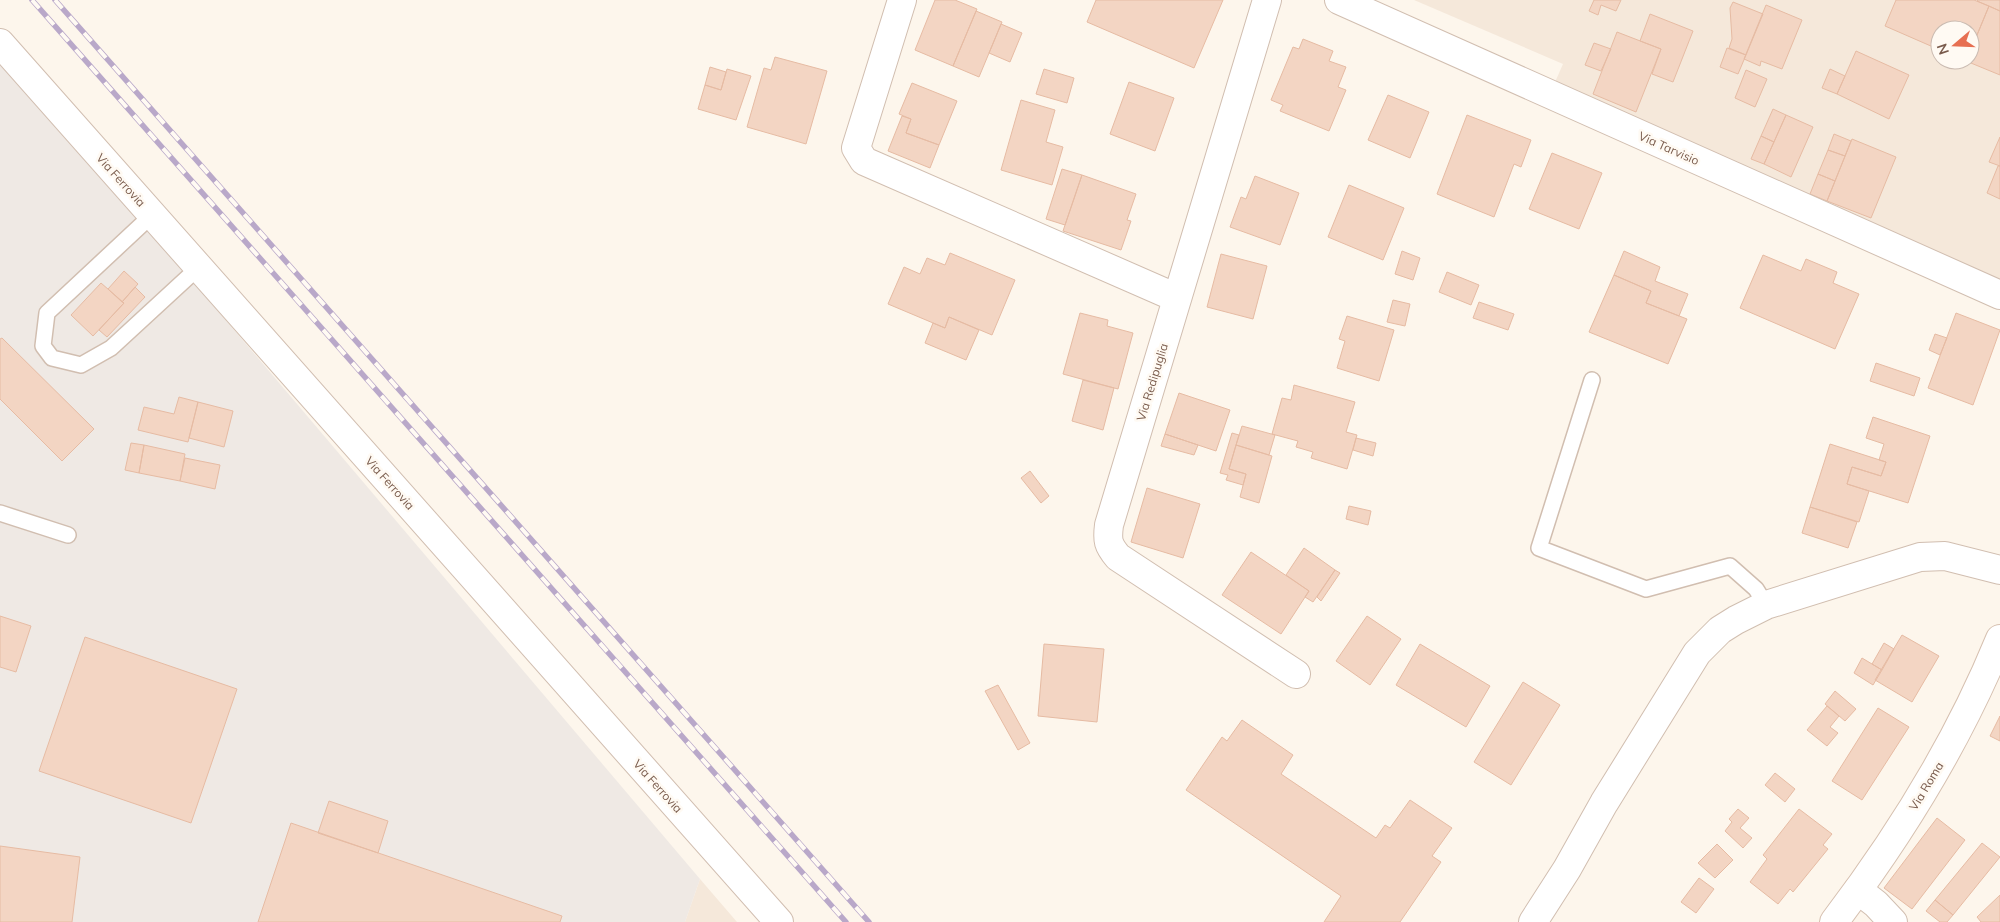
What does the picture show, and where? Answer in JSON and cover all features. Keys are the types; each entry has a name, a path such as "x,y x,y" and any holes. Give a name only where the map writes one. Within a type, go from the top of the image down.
{"street":[{"path":"902,0 856,148 864,161 1177,298"},
{"name":"Via Redipuglia","path":"1267,0 1108,525 1108,537 1110,548 1118,558 1296,674"},
{"name":"Via Tarvisio","path":"1339,0 2000,295"},
{"name":"Via Ferrovia","path":"0,43 779,922"},
{"path":"1533,922 1697,653 1720,630 1766,605 1920,557 1945,556 2000,570"},
{"name":"Via Roma","path":"1834,922 1884,856 1936,769 1964,720 2000,639"},
{"path":"1858,890 1876,904 1893,922"}],"lane":[{"path":"152,215 48,313 43,346 52,358 81,365 111,348 199,267"},
{"path":"1592,380 1539,548 1646,590 1730,566 1756,589 1766,605"},
{"path":"0,513 68,535"}],"shaded area":[{"path":"1414,0 2000,0 2000,285 1552,89 1563,64"},
{"path":"0,54 700,879 685,922 0,922"},
{"path":"700,879 737,922 685,922"}],"building":[{"path":"935,0 955,0 977,9 953,66 915,50"},
{"path":"1096,0 1223,0 1194,68 1087,22"},
{"path":"1594,0 1621,0 1616,11 1601,5 1598,15 1589,11"},
{"path":"1896,0 1974,0 1989,6 1980,28 1980,20 1930,20 1930,46 1885,26"},
{"path":"2000,0 2000,11 1977,1"},
{"path":"1733,2 1763,14 1746,55 1729,48 1732,39 1730,8"},
{"path":"1766,5 1802,20 1782,69 1761,61 1760,66 1744,59"},
{"path":"1989,6 2000,11 2000,75 1980,67 1980,28"},
{"path":"976,11 1002,22 979,77 953,66"},
{"path":"1650,14 1693,31 1673,82 1652,74 1661,49 1640,41"},
{"path":"1001,24 1022,33 1010,62 989,53"},
{"path":"1617,32 1661,49 1636,112 1593,94"},
{"path":"1303,39 1333,51 1329,61 1346,67 1338,87 1346,90 1329,131 1280,111 1283,105 1271,100 1293,47 1299,49"},
{"path":"1594,43 1611,49 1601,71 1585,65"},
{"path":"1727,48 1746,55 1738,74 1720,67"},
{"path":"1856,51 1909,75 1889,119 1837,94"},
{"path":"775,57 827,71 806,144 747,127 764,68 771,70"},
{"path":"710,67 726,72 721,90 705,85"},
{"path":"727,69 751,76 736,120 698,109 705,85 721,90"},
{"path":"1044,69 1074,78 1067,103 1036,94"},
{"path":"1830,69 1845,76 1837,94 1822,88"},
{"path":"1746,70 1767,79 1755,107 1735,98"},
{"path":"1129,82 1174,98 1155,151 1110,134"},
{"path":"912,83 957,101 939,145 906,133 911,119 899,114"},
{"path":"1388,95 1429,112 1410,158 1368,140"},
{"path":"1021,100 1055,110 1046,142 1063,147 1052,185 1001,170"},
{"path":"1773,109 1786,115 1774,142 1761,136"},
{"path":"1467,115 1531,140 1521,167 1514,164 1494,217 1437,194"},
{"path":"1786,115 1813,127 1791,177 1764,164"},
{"path":"902,116 911,119 906,133 939,145 930,168 888,151"},
{"path":"1834,134 1851,141 1845,156 1828,150"},
{"path":"1761,136 1774,142 1764,164 1751,159"},
{"path":"2000,137 2000,166 1989,162"},
{"path":"1852,139 1896,157 1871,218 1827,201"},
{"path":"1828,150 1845,156 1835,181 1818,174"},
{"path":"1552,153 1602,173 1579,229 1529,209"},
{"path":"1998,166 2000,166 2000,199 1987,193"},
{"path":"1062,169 1082,175 1065,225 1046,219"},
{"path":"1818,174 1835,181 1827,201 1810,194"},
{"path":"1082,175 1136,194 1127,220 1131,221 1121,250 1063,231"},
{"path":"1255,176 1299,193 1280,245 1230,227 1241,197 1246,199"},
{"path":"1349,185 1404,208 1383,260 1328,237"},
{"path":"1402,251 1420,258 1413,280 1395,274"},
{"path":"1624,251 1660,267 1655,281 1688,294 1679,316 1646,303 1651,291 1614,275"},
{"path":"950,253 1015,280 992,335 949,317 945,328 888,304 904,267 920,274 927,258 945,265"},
{"path":"1221,254 1267,266 1253,319 1207,307"},
{"path":"1763,255 1801,271 1806,259 1837,272 1833,283 1859,294 1835,349 1740,308"},
{"path":"124,271 138,284 122,302 108,289"},
{"path":"1447,272 1479,285 1471,305 1439,292"},
{"path":"1614,275 1651,291 1646,303 1687,319 1668,364 1589,332"},
{"path":"101,283 124,303 93,336 71,315"},
{"path":"135,287 145,297 107,337 99,330 124,303 122,302"},
{"path":"1393,300 1410,304 1405,326 1387,322"},
{"path":"1479,302 1514,314 1508,330 1473,318"},
{"path":"1080,313 1108,320 1107,326 1133,333 1118,389 1063,374"},
{"path":"1956,313 2000,330 1973,405 1928,388"},
{"path":"1347,316 1394,330 1379,381 1337,368 1345,341 1339,339"},
{"path":"949,317 979,330 966,360 925,343 933,323 945,328"},
{"path":"1935,334 1947,338 1940,355 1929,350"},
{"path":"2,338 94,429 62,461 0,399 0,339"},
{"path":"1876,363 1920,378 1914,396 1870,381"},
{"path":"1083,380 1114,388 1103,430 1072,421"},
{"path":"1294,385 1355,402 1346,432 1357,435 1347,469 1311,458 1313,452 1296,447 1298,441 1272,434 1282,398 1291,400"},
{"path":"1179,393 1230,410 1216,451 1165,434"},
{"path":"179,397 198,402 188,442 138,430 144,407 174,414"},
{"path":"198,402 233,411 224,447 189,438"},
{"path":"1873,417 1930,436 1908,503 1847,484 1852,467 1881,476 1886,462 1879,460 1884,444 1866,438"},
{"path":"1242,426 1275,435 1269,455 1236,445"},
{"path":"1232,433 1239,435 1229,469 1246,474 1243,485 1226,480 1228,475 1220,473"},
{"path":"1165,434 1198,445 1194,455 1161,446"},
{"path":"1356,438 1376,443 1373,456 1353,450"},
{"path":"131,443 144,445 139,473 125,470"},
{"path":"1830,444 1886,462 1881,476 1852,467 1847,484 1869,491 1859,522 1810,507"},
{"path":"144,445 185,454 180,481 139,473"},
{"path":"1236,445 1272,456 1259,503 1240,497 1246,474 1229,469"},
{"path":"185,458 220,465 215,489 180,481"},
{"path":"1030,471 1049,496 1041,503 1021,478"},
{"path":"1147,488 1200,504 1183,558 1131,542"},
{"path":"1349,506 1371,511 1368,525 1346,519"},
{"path":"1810,507 1857,522 1848,548 1802,533"},
{"path":"1304,548 1335,570 1313,602 1305,597 1309,591 1286,575"},
{"path":"1251,552 1309,591 1281,634 1222,595"},
{"path":"1335,570 1340,573 1321,601 1317,597"},
{"path":"0,616 31,626 16,672 0,667"},
{"path":"1367,616 1401,639 1370,685 1336,661"},
{"path":"1902,635 1939,656 1912,702 1875,680"},
{"path":"85,637 237,689 191,823 39,771"},
{"path":"1884,643 1894,649 1882,670 1872,664"},
{"path":"1044,644 1104,649 1097,722 1038,716"},
{"path":"1420,644 1490,686 1466,727 1396,685"},
{"path":"1862,658 1882,670 1873,685 1854,673"},
{"path":"1523,682 1560,705 1511,785 1474,762"},
{"path":"998,685 1030,743 1018,750 985,691"},
{"path":"1835,691 1856,709 1845,721 1825,704"},
{"path":"1827,706 1839,716 1830,727 1838,733 1827,746 1807,730"},
{"path":"1878,708 1909,727 1862,800 1832,781"},
{"path":"2000,716 2000,741 1990,736"},
{"path":"1242,720 1293,755 1281,774 1376,838 1385,825 1390,828 1410,800 1452,828 1432,856 1441,862 1400,922 1324,922 1341,896 1186,790 1222,737 1227,741"},
{"path":"1775,773 1795,789 1785,802 1765,785"},
{"path":"329,801 388,821 378,853 318,833"},
{"path":"1738,809 1749,818 1740,828 1752,838 1743,848 1725,831 1732,822 1729,819"},
{"path":"1799,809 1832,834 1823,845 1828,849 1793,892 1790,889 1778,904 1750,882 1767,859 1763,855"},
{"path":"1937,818 1965,840 1912,909 1884,888"},
{"path":"291,823 562,916 560,922 258,922"},
{"path":"1982,843 2000,857 1953,915 1935,900"},
{"path":"1717,844 1733,860 1715,878 1698,863"},
{"path":"0,846 80,857 72,922 0,922"},
{"path":"1699,878 1714,889 1696,913 1681,902"},
{"path":"2000,895 2000,922 1981,922 1977,917"},
{"path":"1935,900 1953,915 1947,922 1940,922 1926,911"}],"railway":[{"path":"32,0 846,922"},
{"path":"55,0 869,922"}]}
